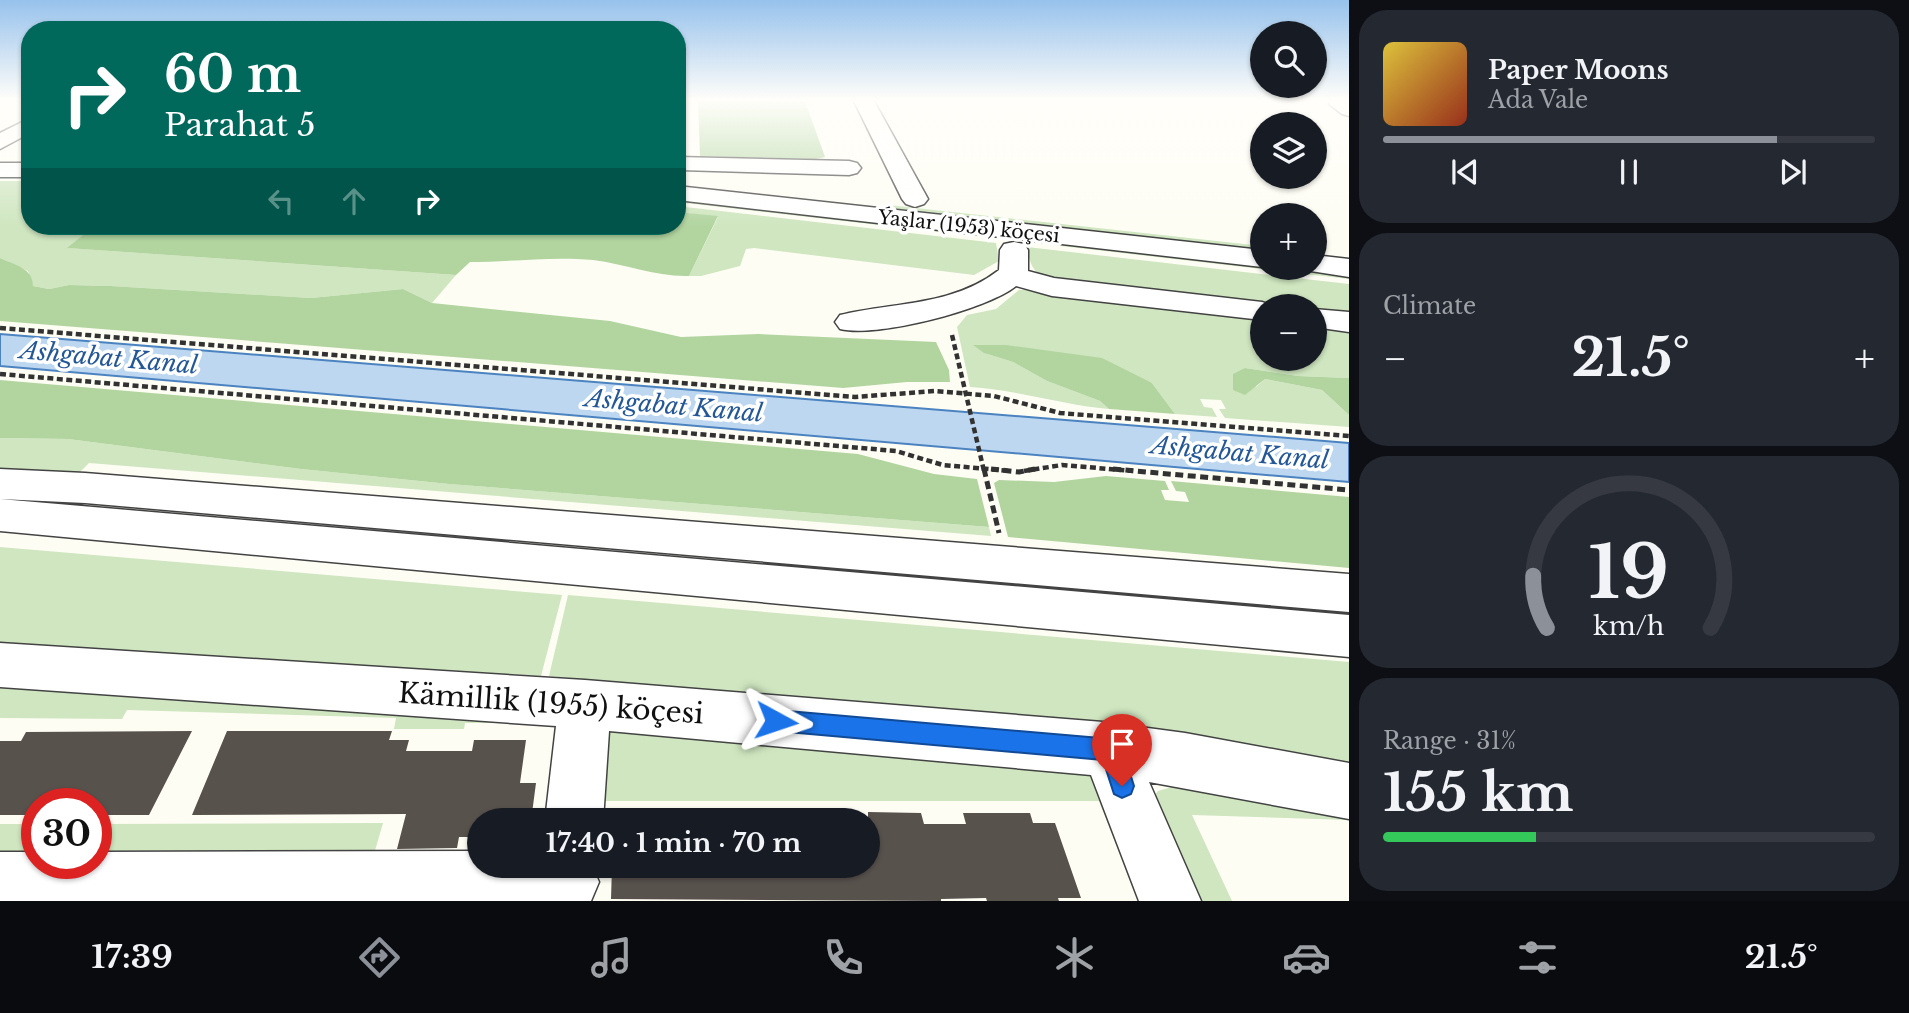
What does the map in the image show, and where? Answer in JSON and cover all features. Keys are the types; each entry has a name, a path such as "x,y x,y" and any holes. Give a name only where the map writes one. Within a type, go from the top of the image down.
{"street":[{"path":"886,143 915,199"},
{"path":"0,170 21,170"},
{"path":"686,173 852,178"},
{"name":"Ýaşlar (1953) köçesi","path":"686,175 873,215 1250,258"},
{"path":"873,215 878,199 915,199 1250,234"},
{"path":"851,322 930,310 999,285 1011,275 1015,266 1012,231"},
{"path":"1327,241 1349,244"},
{"path":"1327,265 1349,268"},
{"path":"1011,275 1052,287 1250,311"},
{"path":"1327,319 1349,322"},
{"path":"0,484 99,489 1349,593"},
{"path":"0,515 1349,636"},
{"name":"Kämillik (1955) köçesi","path":"0,665 585,704 1112,750 1281,777 1349,792"},
{"path":"575,808 585,704"},
{"path":"1112,750 1122,786 1170,901"},
{"path":"0,883 568,883"}],"path":[{"path":"0,328 855,397 911,392 994,396 1060,413 1349,436"},
{"path":"952,335 999,536"},
{"path":"0,374 897,451 943,465 1019,472 1062,465 1349,490"}],"green space":[{"path":"700,143 820,143 825,157 816,159 700,156"},
{"path":"0,181 21,181 21,235 83,235 68,248 456,275 432,303 403,289 311,298 111,286 69,285 49,289 33,286 28,271 0,258"},
{"path":"686,200 991,235 993,238 686,203"},
{"path":"889,205 1250,245 1250,249 896,209"},
{"path":"686,207 996,243 999,261 974,275 754,248 746,249 740,266 701,276 689,276 718,217 686,213"},
{"path":"686,213 718,216 689,276 577,259 470,262 456,275 67,248 83,235 686,235"},
{"path":"1029,240 1250,264 1250,268 1026,242"},
{"path":"1027,247 1250,273 1250,280 1314,280 1349,284 1349,318 1327,315 1327,294 1250,294 1250,305 1053,283 1034,269"},
{"path":"0,258 27,271 33,286 49,289 69,285 111,286 311,298 403,289 432,303 610,321 681,337 758,334 936,342 949,370 950,382 907,382 843,388 0,321"},
{"path":"1327,273 1349,275 1349,279 1327,276"},
{"path":"1019,290 1034,290 1250,316 1250,369 1245,368 1256,387 1265,379 1322,390 1349,415 1349,427 1225,418 1219,409 1226,409 1221,400 1200,399 1204,407 1212,408 1217,417 1175,414 1152,383 984,353 1013,362 1047,381 1100,401 1109,409 970,387 957,327 967,315 996,309"},
{"path":"1327,325 1349,328 1349,378 1298,376 1265,371 1327,371"},
{"path":"973,345 1006,345 1102,358 1152,383 1175,414 1109,409 1100,401 1047,381 1013,362 984,353"},
{"path":"1245,368 1250,371 1298,376 1349,378 1349,415 1322,390 1265,379 1245,395 1233,390 1233,374"},
{"path":"0,380 858,454 934,474 977,479 989,527 449,484 301,469 68,439 0,438"},
{"path":"0,438 68,439 301,469 449,484 989,527 991,536 89,463 72,480 0,475"},
{"path":"1106,476 1165,481 1169,490 1161,490 1165,500 1189,502 1185,492 1176,491 1171,481 1349,497 1349,568 1008,537 994,483 999,480 1054,482"},
{"path":"0,547 562,595 541,676 239,658 146,658 0,644"},
{"path":"568,595 1349,662 1349,768 1089,726 549,676"},
{"path":"0,683 516,723 465,723 464,729 394,729 396,718 127,710 122,719 0,718"},
{"path":"605,726 1094,774 1147,901 1138,901 1099,801 599,801"},
{"path":"1175,786 1349,816 1349,820 1192,815 1232,901 1190,901 1153,797 1158,791"},
{"path":"383,823 374,854 112,855 112,824"},
{"path":"0,824 21,824 21,855 0,855"}],"water":[{"name":"Ashgabat Kanal","path":"0,334 1349,443 1349,482 0,366"}],"building":[{"path":"192,731 149,815 112,815 112,788 21,788 21,815 0,815 0,741 21,741 26,732"},
{"path":"227,731 392,731 389,740 409,740 406,751 472,751 474,740 526,740 520,783 536,783 533,808 467,808 467,837 459,837 457,848 397,849 406,814 192,815"},
{"path":"880,812 921,813 924,824 966,824 963,813 1030,813 1033,823 1055,823 1081,898 1058,898 1059,901 987,901 986,898 941,901 611,899 612,878 880,878"}],"route":[{"path":"776,721 1112,750 1122,786"}]}
